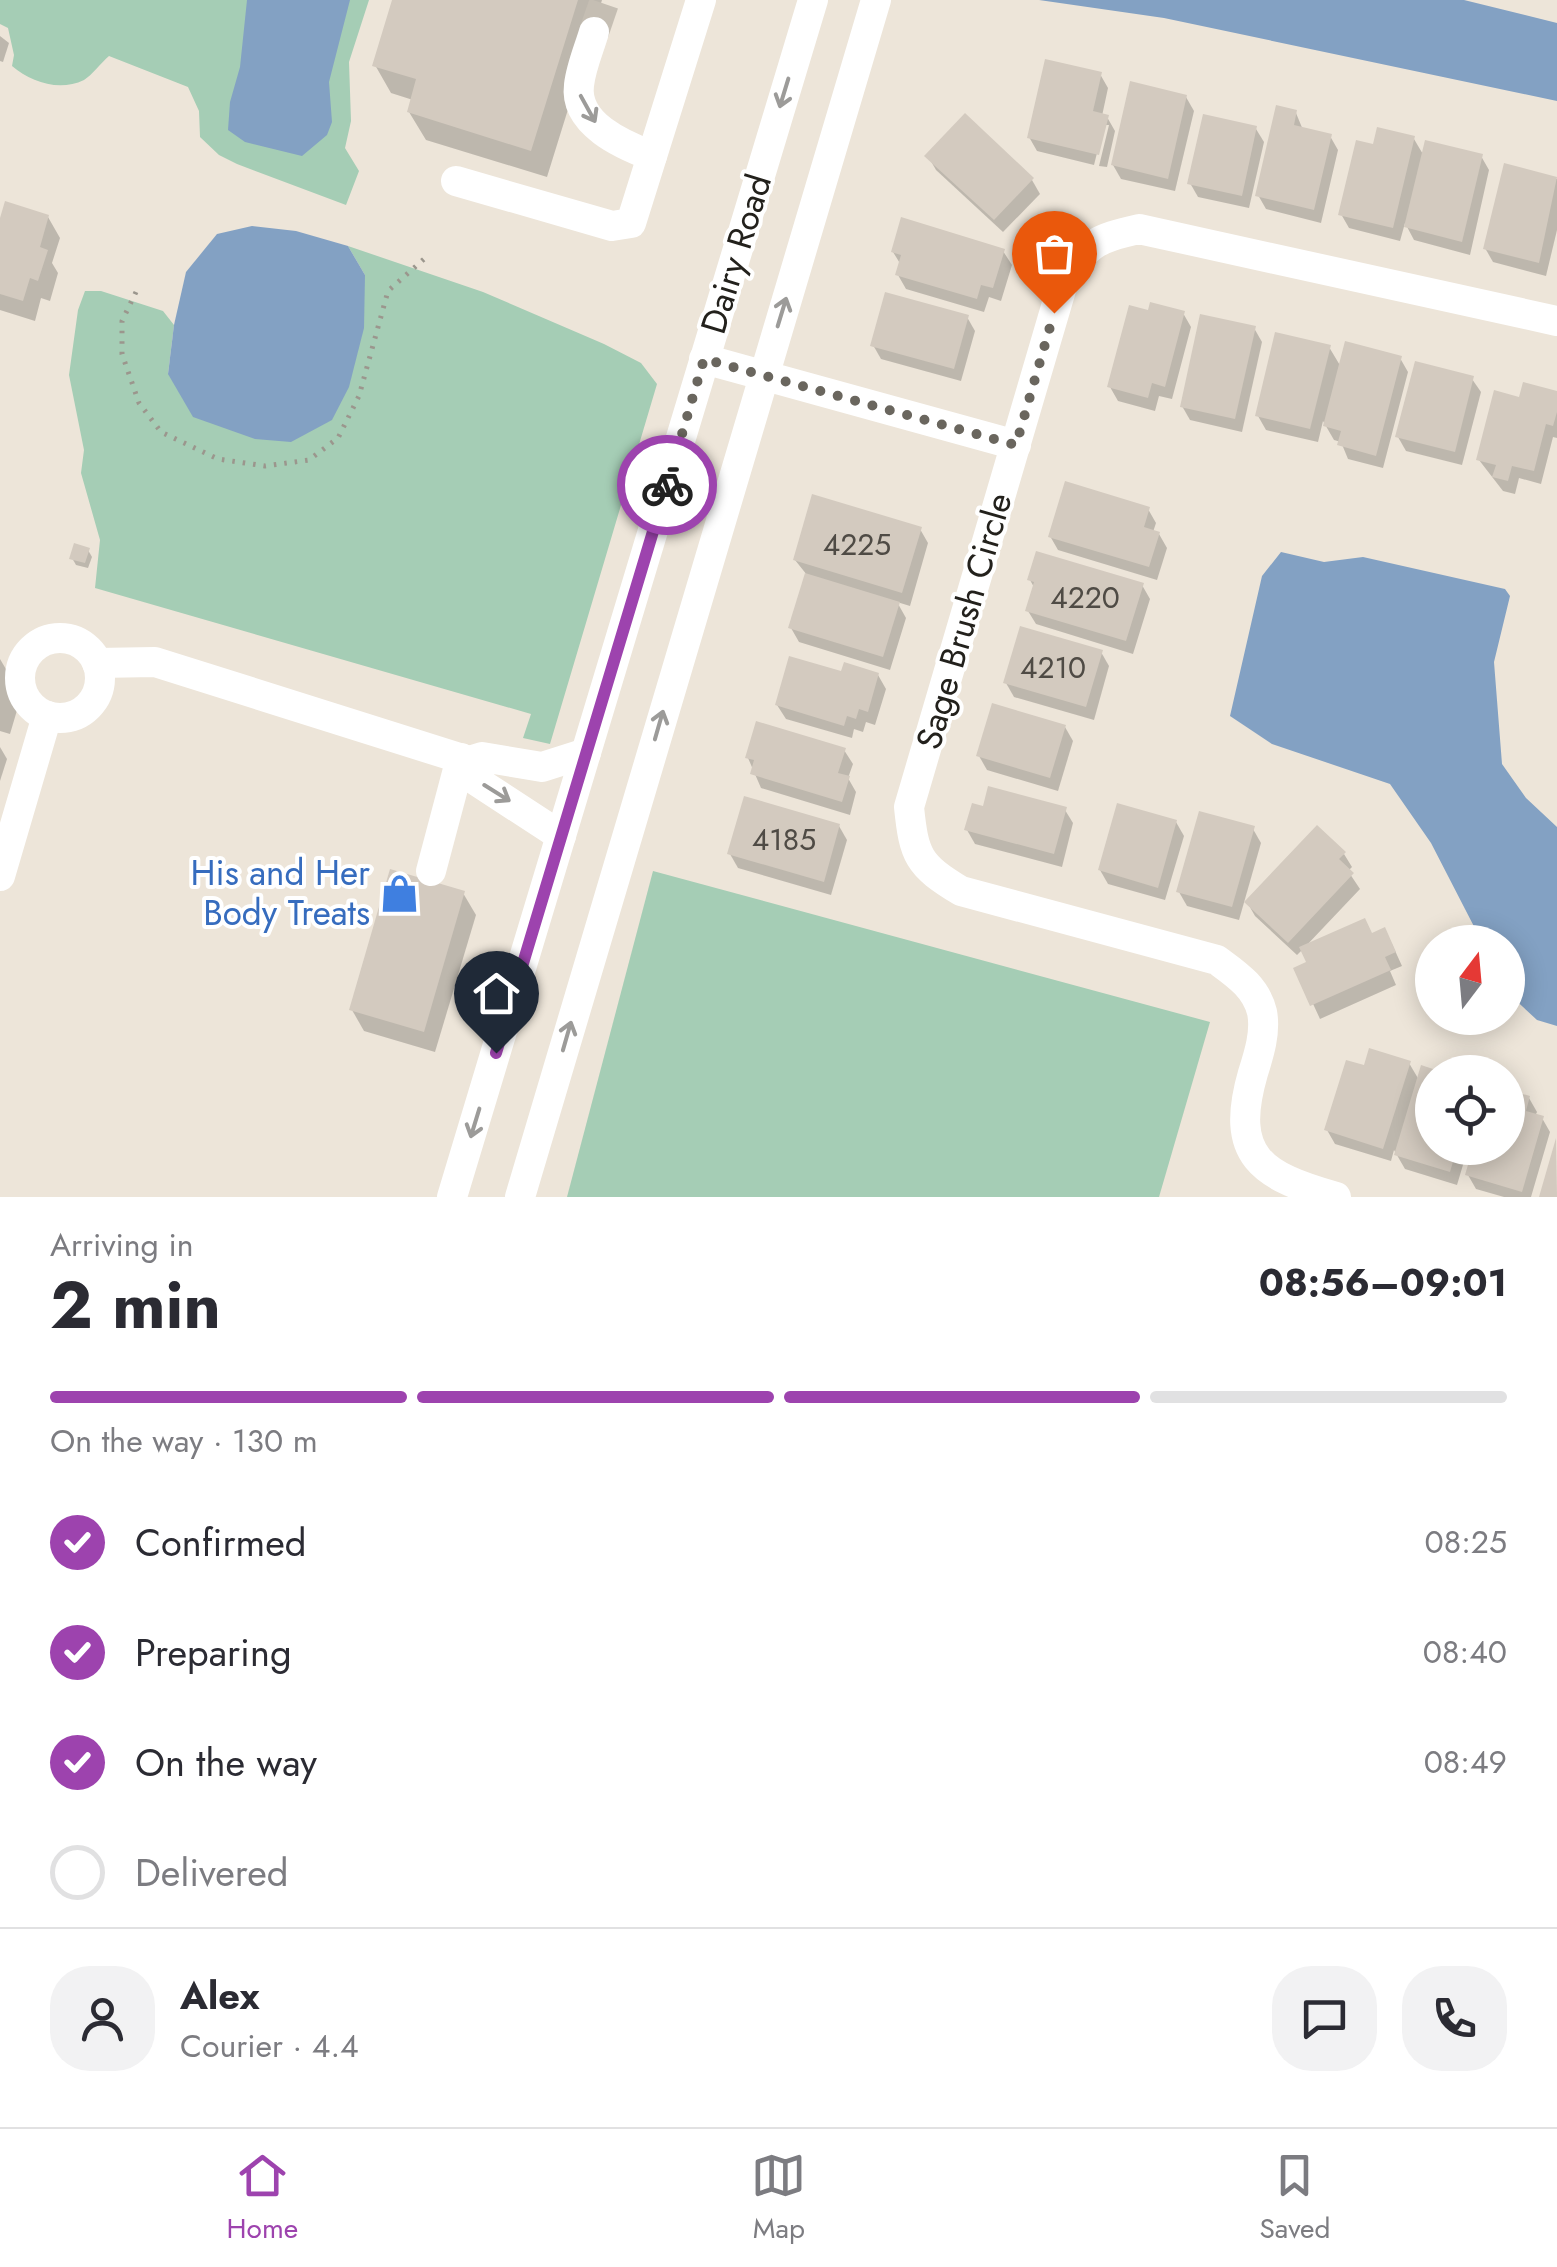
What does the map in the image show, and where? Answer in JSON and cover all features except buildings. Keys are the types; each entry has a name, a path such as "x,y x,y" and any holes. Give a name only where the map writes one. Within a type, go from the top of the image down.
{"street":[{"path":"456,181 612,226 631,223 701,0"},
{"name":"Dairy Road","path":"452,1197 812,0"},
{"name":"Dairy Road","path":"520,1197 876,0"},
{"path":"594,32 578,88 588,116 619,143 652,156"},
{"name":"Sage Brush Circle","path":"1336,1197 1265,1170 1250,1145 1243,1108 1262,1044 1262,1011 1246,981 1217,960 961,891 932,874 913,846 910,807 1063,283 1076,260 1100,238 1139,229 1557,321"},
{"path":"704,359 1016,445"},
{"path":"68,639 80,644 97,663 98,690 93,702 71,717 47,716 24,698 20,672 31,650 42,642 68,639"},
{"path":"97,663 155,662 465,760 482,756 542,767 586,753"},
{"path":"0,876 47,716"},
{"path":"465,760 472,778 561,836"},
{"path":"431,871 465,760"}],"path":[{"path":"136,292 122,321 122,354 139,402 161,432 218,459 266,466 309,460 338,438 359,396 388,291 424,259"}],"green space":[{"path":"0,0 369,0 349,62 351,121 345,148 359,171 346,205 219,155 200,137 199,111 188,87 109,56 75,84 55,85 28,77 12,66 14,55 8,28 0,24"},
{"path":"348,246 483,292 604,344 641,363 657,384 550,744 523,738 531,714 95,588 100,540 81,473 84,450 69,375 78,310 85,291 101,291 163,311 174,325 168,374 365,275"},
{"path":"653,871 1210,1022 1159,1197 567,1197"}],"water":[{"path":"247,0 350,0 329,82 332,122 327,135 302,156 245,142 228,130"},
{"path":"1039,0 1464,0 1557,23 1557,101 1164,18"},
{"path":"252,226 296,231 348,246 365,275 364,328 349,387 332,420 291,442 255,439 193,417 168,374 186,272 217,234"},
{"path":"1281,552 1324,562 1363,557 1505,589 1510,596 1494,662 1502,764 1526,798 1557,827 1557,1026 1537,1020 1525,1009 1525,925 1473,925 1431,843 1390,784 1272,744 1230,716 1262,576"}],"tunnel":[{"path":"594,32 605,0"}],"way so far":[{"path":"667,485 704,359 1016,445 1054,313"}],"place":[{"name":"His and Her Body Treats","path":"400,893"}],"route":[{"path":"496,1053 667,485"}]}
